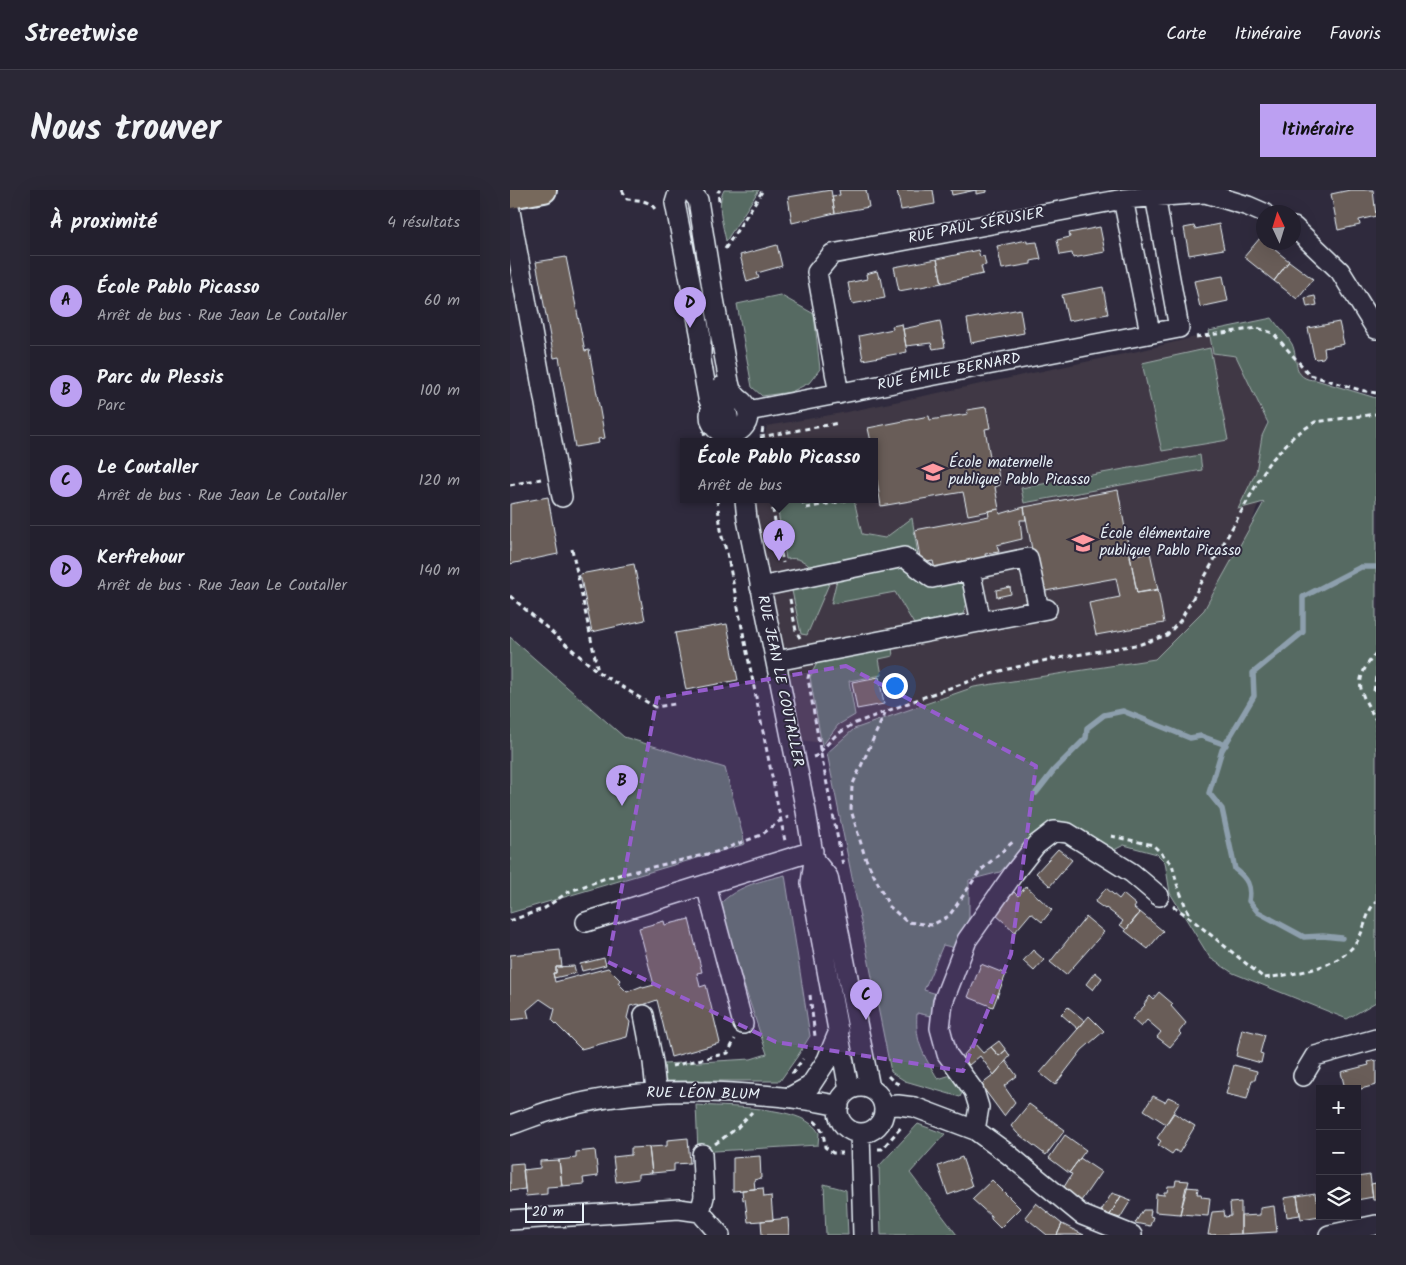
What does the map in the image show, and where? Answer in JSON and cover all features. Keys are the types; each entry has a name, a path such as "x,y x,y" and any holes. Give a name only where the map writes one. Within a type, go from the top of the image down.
{"main road":[{"path":"510,196 544,190"}],"street":[{"path":"679,190 675,203 701,337 701,360 707,392 734,400"},
{"path":"690,190 698,200 724,353 734,400 737,437"},
{"name":"RUE PAUL SÉRUSIER","path":"839,394 817,272 832,254 1123,198 1205,193 1256,210"},
{"path":"1155,196 1178,328"},
{"path":"1123,198 1150,332"},
{"path":"510,211 562,497"},
{"path":"1301,234 1340,271 1376,329"},
{"name":"RUE ÉMILE BERNARD","path":"734,400 839,394 1178,328"},
{"path":"701,337 734,400 748,419 737,437"},
{"name":"RUE JEAN LE COUTALLER","path":"744,503 806,811 814,856 811,883 849,1090"},
{"path":"760,587 904,557 932,578 1028,558 1043,610 776,660"},
{"path":"970,570 981,622"},
{"path":"975,1130 979,1108 974,1091 947,1054 940,1028 942,1002 967,940 1036,845 1054,832 1068,833 1132,873 1159,896"},
{"path":"586,922 706,885 814,856"},
{"name":"RUE JEAN LE COUTALLER","path":"814,856 828,877 870,1088"},
{"path":"706,885 743,1024"},
{"path":"644,1016 656,1091"},
{"path":"790,1097 810,1086 827,1060 839,1031"},
{"path":"1303,1076 1315,1056 1376,1039"},
{"path":"856,1087 870,1088 882,1098 884,1113 878,1125 867,1132 852,1131 841,1121 838,1114 840,1100 849,1090 856,1087"},
{"name":"RUE LÉON BLUM","path":"510,1125 563,1107 609,1097 656,1091 762,1094 811,1100 838,1106"},
{"path":"884,1106 914,1107 975,1130 1008,1154 1082,1215 1132,1235"},
{"path":"860,1133 863,1235"},
{"path":"700,1212 704,1197 702,1154"},
{"path":"510,1220 679,1209 700,1212 720,1235"},
{"path":"1328,1235 1376,1226"}],"path":[{"path":"718,206 718,192 720,190"},
{"path":"724,241 726,249 763,190"},
{"path":"1178,328 1191,338 1257,328 1272,333 1310,375 1376,393"},
{"path":"734,400 764,420 737,437"},
{"path":"797,764 816,756 834,736 853,724 932,694 1000,671 1046,660 1119,649 1167,635 1180,621 1268,464 1294,436 1315,422 1376,414"},
{"path":"737,437 839,423"},
{"path":"510,486 558,476"},
{"path":"772,503 796,631 799,637 809,642 813,653 814,660 808,678 820,752 843,867"},
{"path":"804,503 806,508 832,503"},
{"path":"572,549 598,672"},
{"path":"510,596 598,672 655,707 675,704"},
{"path":"1376,653 1366,665 1361,676 1361,694 1376,720"},
{"path":"1376,677 1374,691 1376,693"},
{"path":"885,713 852,786 852,810 865,857 890,906 907,922 932,925 950,916 980,871 1010,842 1018,838"},
{"path":"510,921 545,908 568,892 606,878 716,852 760,835 781,820 806,811"},
{"path":"1103,834 1153,845 1172,864 1177,884 1190,918"},
{"path":"1159,896 1190,918 1264,978 1295,974 1325,965 1342,955 1356,943 1376,901"},
{"path":"654,1070 728,1053 743,1024"},
{"path":"887,1074 894,1082 909,1090 914,1107"},
{"path":"702,1154 737,1128 752,1113 762,1094"}],"highlighted area":[{"path":"846,666 1036,766 1011,954 963,1071 776,1042 608,962 657,698"}],"shaded area":[{"path":"1257,328 1273,333 1310,375 1266,421 1262,494 1223,602 1158,668 846,746 793,739 752,503 878,503 878,438 765,438 767,426 842,413 1143,350 1191,338"}],"green space":[{"path":"724,190 759,190 726,241 720,209"},
{"path":"780,295 814,314 820,369 809,383 791,392 762,396 752,387 737,304"},
{"path":"1272,318 1292,344 1299,373 1308,379 1376,398 1376,1002 1347,1019 1233,973 1210,958 1170,893 1165,862 1157,854 1124,845 1112,851 1034,836 1000,872 969,880 969,917 959,949 943,945 924,990 940,995 935,1017 917,1013 917,1032 924,1055 938,1079 954,1074 963,1091 960,1097 905,1081 891,1072 827,753 854,729 974,687 1155,659 1204,610 1264,502 1238,509 1256,472 1262,436 1268,423 1236,356 1213,353 1209,331"},
{"path":"1210,348 1228,440 1162,451 1142,363"},
{"path":"1200,455 1202,470 1024,503 1021,488"},
{"path":"777,503 855,503 862,534 885,538 912,518 922,580 965,577 968,600 963,614 914,624 895,592 831,604 839,571 813,570 801,560 786,559"},
{"path":"832,577 807,635 801,634 791,586"},
{"path":"510,637 624,737 725,768 745,844 510,913"},
{"path":"892,648 893,656 879,659 882,675 849,681 855,715 838,725 822,746 810,677 817,663"},
{"path":"785,875 810,1036 780,1081 665,1081 664,1064 751,1059 767,1054 726,931 722,902 736,891"},
{"path":"696,1105 756,1108 801,1118 811,1124 819,1133 818,1145 698,1152"},
{"path":"918,1124 945,1134 910,1173 957,1235 881,1235 879,1166"},
{"path":"824,1184 846,1190 848,1235 826,1235"}],"building":[{"path":"831,190 835,213 792,223 788,197"},
{"path":"839,190 866,190 869,207 835,213 832,196 840,195"},
{"path":"897,190 933,190 935,204 901,210"},
{"path":"951,190 976,190 952,195"},
{"path":"976,190 987,190 987,192 976,194"},
{"path":"1350,190 1373,190 1376,216 1359,220 1360,225 1338,230 1331,194"},
{"path":"1219,224 1224,249 1189,255 1184,228 1194,226 1195,229"},
{"path":"1100,227 1105,252 1073,258 1072,253 1060,255 1057,240 1070,237 1069,233"},
{"path":"1027,240 1027,243 1037,242 1041,259 1031,261 1031,264 1002,269 997,246"},
{"path":"1256,243 1256,250 1275,250 1289,261 1274,281 1244,257"},
{"path":"777,245 782,266 757,273 759,278 747,282 740,255"},
{"path":"978,250 980,257 984,256 986,265 981,266 983,274 942,283 937,259"},
{"path":"566,257 585,351 589,350 605,438 598,439 599,443 575,447 559,357 554,358 536,262"},
{"path":"937,259 942,283 899,291 894,267"},
{"path":"1289,261 1313,279 1297,299 1274,281"},
{"path":"877,271 879,278 881,277 885,298 852,304 848,283 867,279 866,274"},
{"path":"1223,276 1228,301 1200,307 1194,281"},
{"path":"1103,287 1108,314 1068,321 1062,295"},
{"path":"1315,296 1317,305 1307,307 1305,298"},
{"path":"1020,309 1024,333 971,343 967,319"},
{"path":"940,321 945,347 933,349 931,343 906,346 903,329"},
{"path":"1339,322 1344,344 1324,348 1325,355 1323,358 1316,359 1308,328"},
{"path":"902,324 907,352 863,360 859,336 893,329 892,326"},
{"path":"986,407 990,428 985,429 991,462 996,461 1000,485 995,487 999,509 968,515 963,492 881,506 878,487 878,438 870,438 868,428 929,416 930,420 968,414 967,410"},
{"path":"1118,490 1137,593 1158,589 1164,623 1096,635 1089,603 1120,597 1116,578 1040,592 1024,507"},
{"path":"548,497 558,554 510,564 510,504"},
{"path":"1024,507 1026,520 1020,520 1022,539 997,545 999,552 985,554 986,560 935,569 933,561 921,563 915,530 989,516 988,511 999,509 1000,514"},
{"path":"1150,552 1158,590 1137,593 1130,556"},
{"path":"634,564 645,620 592,632 580,574"},
{"path":"1010,587 1011,594 997,597 996,590"},
{"path":"727,624 738,680 686,690 675,633"},
{"path":"879,677 884,704 857,709 852,682"},
{"path":"1058,849 1072,860 1050,886 1036,873"},
{"path":"1026,886 1052,910 1042,922 1031,913 1015,932 995,914 1014,892 1018,896"},
{"path":"1106,888 1119,899 1123,894 1136,905 1134,908 1140,913 1126,930 1120,925 1123,921 1095,902"},
{"path":"1140,912 1163,931 1148,949 1125,931"},
{"path":"1086,917 1104,932 1066,975 1050,962"},
{"path":"689,919 702,972 697,973 700,987 706,985 720,1043 671,1057 657,1000 640,1006 639,1004 630,1006 627,1018 630,1022 627,1037 581,1049 552,1020 555,1009 540,999 527,1010 529,1018 510,1020 510,955 560,950 562,967 556,967 556,973 553,973 555,982 608,968 620,980 618,983 627,992 642,986 643,988 654,985 639,928 664,921 665,925"},
{"path":"1033,950 1044,960 1034,971 1023,961"},
{"path":"604,958 606,965 582,971 580,964"},
{"path":"981,964 1006,974 993,1007 968,997"},
{"path":"574,966 576,973 554,978 553,973 556,973 556,967"},
{"path":"1095,972 1102,978 1093,990 1086,984"},
{"path":"1159,992 1173,1004 1171,1006 1186,1023 1179,1032 1181,1034 1170,1047 1157,1037 1161,1032 1147,1020 1141,1027 1132,1019 1145,1005 1150,996 1153,999"},
{"path":"1068,1007 1085,1021 1078,1029 1061,1014"},
{"path":"1089,1016 1104,1031 1082,1050 1055,1085 1040,1073"},
{"path":"1242,1029 1265,1035 1260,1053 1263,1054 1261,1063 1236,1056"},
{"path":"999,1041 1006,1050 999,1056 991,1047"},
{"path":"974,1043 983,1053 991,1047 999,1056 1006,1050 1010,1056 994,1075 980,1056 969,1065 963,1056"},
{"path":"1376,1060 1376,1085 1361,1089 1361,1085 1344,1085 1341,1072 1369,1065 1368,1062"},
{"path":"1006,1061 1017,1076 1004,1086 1015,1102 1004,1116 981,1085 994,1075"},
{"path":"1234,1065 1257,1071 1255,1080 1252,1080 1247,1099 1226,1094"},
{"path":"1153,1096 1165,1102 1168,1097 1180,1102 1166,1124 1144,1110"},
{"path":"1029,1104 1065,1130 1046,1155 1017,1133 1011,1126"},
{"path":"1174,1113 1195,1126 1179,1153 1175,1150 1172,1154 1158,1145 1161,1141 1157,1138"},
{"path":"1065,1135 1086,1150 1069,1173 1049,1158"},
{"path":"688,1138 690,1163 674,1164 674,1171 652,1173 649,1147 667,1146 667,1140"},
{"path":"649,1147 652,1173 638,1174 638,1179 616,1182 613,1157 631,1155 631,1148"},
{"path":"595,1150 598,1176 583,1178 584,1184 562,1186 559,1160 576,1158 576,1152"},
{"path":"760,1156 761,1178 754,1180 755,1189 733,1191 733,1158"},
{"path":"962,1157 972,1186 948,1195 938,1166"},
{"path":"1080,1158 1101,1172 1081,1201 1064,1187 1072,1174 1069,1173"},
{"path":"559,1160 562,1186 547,1187 547,1194 526,1196 523,1170 540,1168 540,1161"},
{"path":"523,1163 525,1189 510,1191 510,1164"},
{"path":"1370,1175 1373,1197 1361,1199 1361,1176"},
{"path":"992,1180 1020,1208 1000,1228 991,1219 991,1216 972,1199"},
{"path":"1176,1180 1189,1181 1180,1214 1155,1212 1156,1194 1164,1195 1164,1192 1167,1192 1168,1186 1175,1186"},
{"path":"1376,1183 1376,1200 1373,1200 1371,1184"},
{"path":"1186,1187 1198,1188 1197,1194 1210,1198 1208,1216 1180,1214"},
{"path":"763,1188 764,1197 771,1196 773,1220 748,1222 742,1190"},
{"path":"1112,1193 1121,1196 1110,1215 1101,1211"},
{"path":"1315,1193 1316,1217 1301,1219 1297,1196"},
{"path":"1121,1196 1131,1200 1120,1218 1110,1215"},
{"path":"1297,1196 1300,1215 1287,1217 1284,1198"},
{"path":"1241,1202 1241,1234 1208,1235 1212,1212 1224,1211 1225,1217 1231,1216 1230,1203"},
{"path":"1036,1203 1062,1224 1057,1235 1047,1235 1025,1217"},
{"path":"1274,1206 1277,1232 1241,1234 1241,1216 1260,1215 1260,1208"},
{"path":"1143,1210 1151,1210 1150,1216 1153,1217 1150,1226 1135,1223"},
{"path":"788,1218 789,1235 762,1235 761,1221"},
{"path":"1062,1224 1084,1235 1057,1235"}],"waterway":[{"path":"1342,938 1304,937 1258,912 1249,901 1250,891 1248,883 1235,869 1222,809 1209,793 1222,750 1254,696 1253,673 1303,632 1303,597 1361,567 1376,567"},
{"path":"1036,793 1054,770 1086,738 1087,728 1104,715 1123,711 1190,738 1201,736 1226,745"}],"place":[{"name":"Kerfrehour","path":"690,328"},
{"name":"École maternelle publique Pablo Picasso","path":"933,472"},
{"name":"École élémentaire publique Pablo Picasso","path":"1083,543"},
{"name":"École Pablo Picasso","path":"779,561"},
{"name":"Parc du Plessis","path":"622,806"},
{"name":"Le Coutaller","path":"866,1020"}]}
